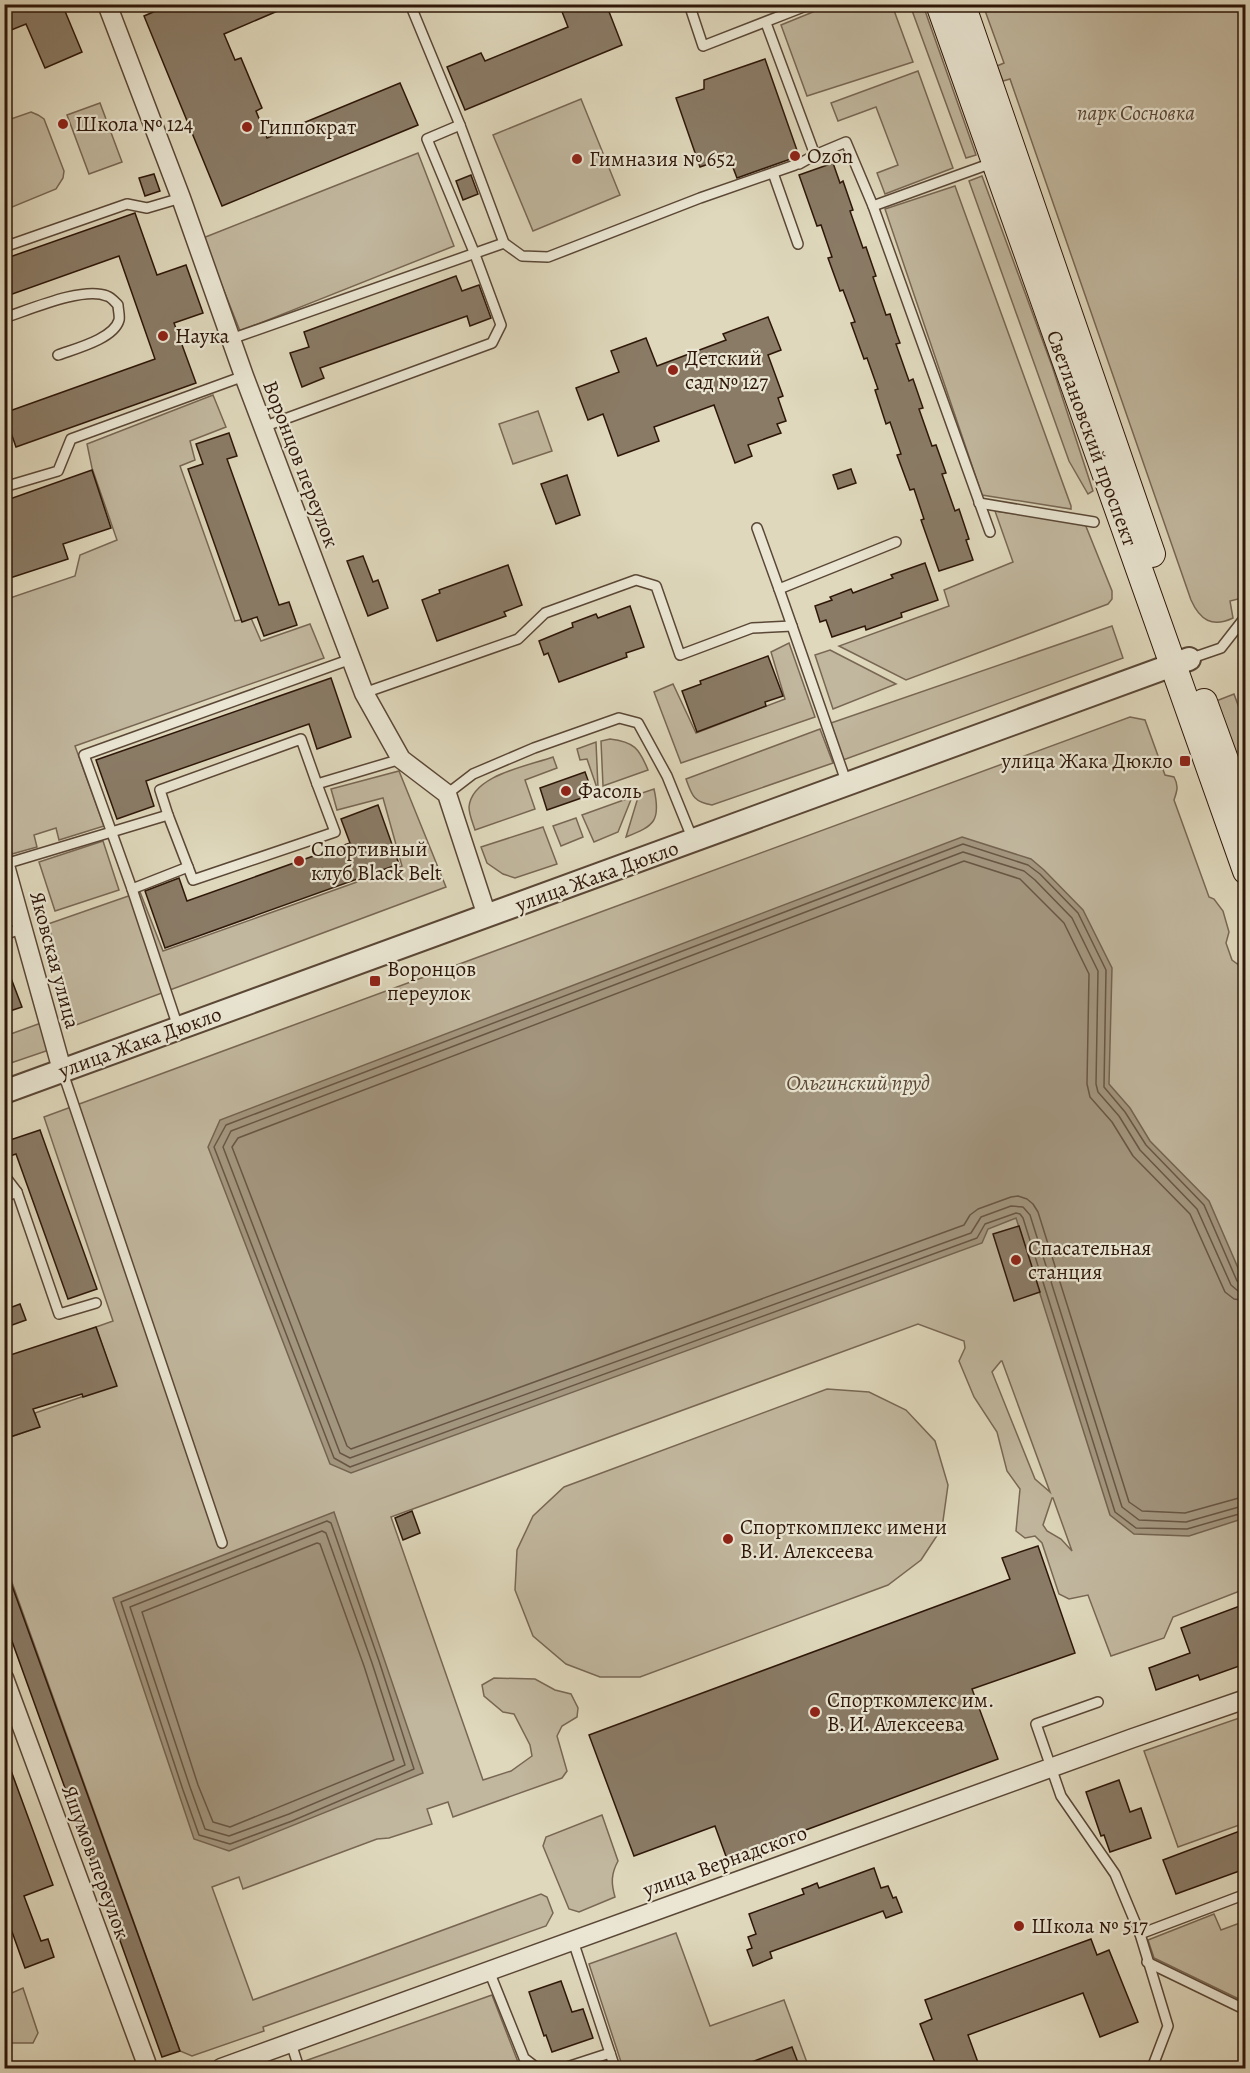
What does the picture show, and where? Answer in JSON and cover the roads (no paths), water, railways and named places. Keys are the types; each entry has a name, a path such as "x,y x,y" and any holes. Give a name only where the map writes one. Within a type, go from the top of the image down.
{"main road":[{"name":"Светлановский проспект","path":"939,4 994,162 1181,662 1245,817"},
{"name":"Светлановский проспект","path":"962,4 1181,662 1245,871"}],"street":[{"name":"Воронцов переулок","path":"107,4 363,693 401,759 447,794"},
{"name":"улица Жака Дюкло","path":"4,1092 1181,662"},
{"path":"447,794 487,916"},
{"name":"Яковская улица","path":"5,863 62,1070"},
{"name":"Яшумов переулок","path":"4,1678 146,2062"},
{"name":"улица Вернадского","path":"221,2068 1245,1699"}],"lane":[{"path":"410,4 460,125 504,243 522,256 549,257 700,198 797,164 846,142 873,206 990,532"},
{"path":"689,4 703,46 812,4"},
{"path":"766,23 815,155"},
{"path":"263,427 492,342 501,325 474,252 427,139 460,125"},
{"path":"873,206 994,162"},
{"path":"773,173 798,244"},
{"path":"4,247 127,204 147,208 181,198"},
{"path":"231,339 504,243"},
{"path":"4,318 69,296 95,293 109,296 118,305 119,319 113,330 95,341 57,355"},
{"path":"4,487 58,471 71,439 244,376"},
{"path":"979,503 1094,522"},
{"path":"757,528 847,784"},
{"path":"779,589 896,542"},
{"path":"363,693 518,639 545,614 636,580 656,586 680,656 752,628 792,626"},
{"path":"1181,662 1221,648 1245,616"},
{"path":"179,1028 84,755 351,659"},
{"path":"447,794 473,774 534,748 619,718 638,723 666,776 693,840"},
{"path":"301,739 335,832 193,880 168,815 160,790 301,739"},
{"path":"318,784 401,759"},
{"path":"5,863 168,815"},
{"path":"132,889 188,867"},
{"path":"4,934 22,928"},
{"path":"62,1070 222,1543"},
{"path":"4,1175 17,1192 59,1314 96,1303"},
{"path":"4,1197 17,1192"},
{"path":"1098,1702 1036,1724 1061,1796 1115,1874 1140,1934 1168,2026 1152,2068"},
{"path":"1140,1934 1245,1894"},
{"path":"573,1941 615,2068"},
{"path":"1148,1962 1245,2010"},
{"path":"489,1971 524,2058 537,2068"},
{"path":"291,2043 299,2068"},
{"path":"564,2068 610,2053"}],"water":[{"name":"Ольгинский пруд","path":"962,837 1031,859 1083,910 1112,968 1109,1084 1130,1108 1150,1141 1209,1201 1245,1284 1245,1518 1189,1536 1134,1534 1110,1515 1016,1218 988,1229 982,1243 351,1473 330,1464 208,1147 220,1120"},
{"path":"334,1512 423,1773 229,1851 194,1839 113,1598"}],"place":[{"name":"Школа № 124","path":"63,124"},
{"name":"Гиппократ","path":"247,127"},
{"name":"Ozon","path":"795,156"},
{"name":"Гимназия № 652","path":"577,159"},
{"name":"Наука","path":"163,336"},
{"name":"Детский сад № 127","path":"673,370"},
{"name":"улица Жака Дюкло","path":"1185,761"},
{"name":"Фасоль","path":"566,791"},
{"name":"Спортивный клуб Black Belt","path":"299,861"},
{"name":"Воронцов переулок","path":"375,981"},
{"name":"Спасательная станция","path":"1016,1260"},
{"name":"Спорткомплекс имени В.И. Алексеева","path":"728,1539"},
{"name":"Спорткомлекс им. В. И. Алексеева","path":"815,1712"},
{"name":"Школа № 517","path":"1019,1926"}],"park label":[{"name":"парк Сосновка","path":"1136,113"}]}
